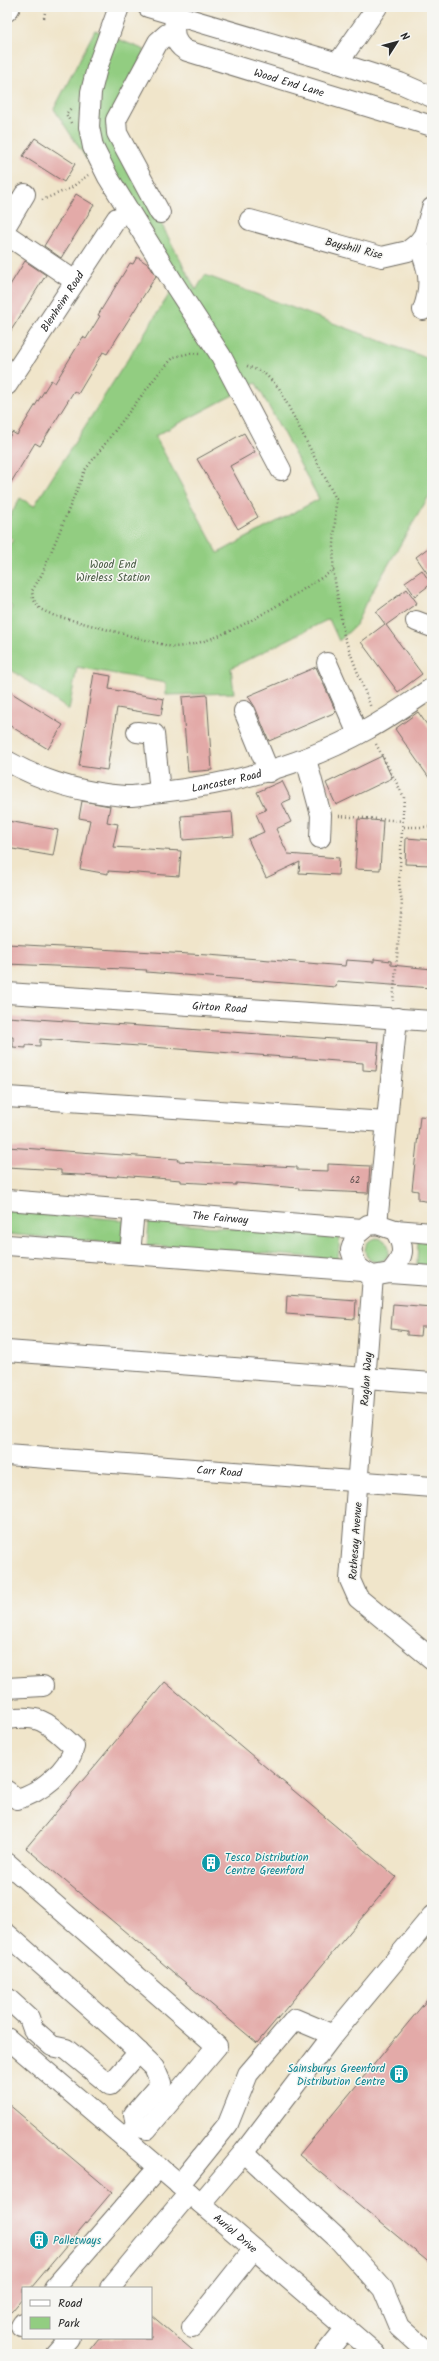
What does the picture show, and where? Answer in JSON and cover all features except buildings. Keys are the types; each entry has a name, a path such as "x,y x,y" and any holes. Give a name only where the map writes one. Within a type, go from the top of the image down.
{"street":[{"path":"7,11 10,7"},
{"path":"119,7 97,68 91,92 89,127 93,147 108,177 160,262 221,356 281,470"},
{"path":"148,7 175,24 338,63 400,83 432,97"},
{"path":"338,63 377,7"},
{"path":"160,212 117,134 116,120 158,42 175,24"},
{"name":"Wood End Lane","path":"175,24 179,45 186,51 432,126"},
{"path":"7,224 25,194"},
{"path":"423,310 428,298 429,269 418,243 424,235 432,208"},
{"name":"Blenheim Road","path":"7,385 74,281 117,218"},
{"name":"Bayshill Rise","path":"250,220 382,257 408,251 418,243"},
{"path":"7,235 74,281"},
{"path":"327,663 358,734"},
{"name":"Lancaster Road","path":"7,761 29,774 67,787 126,796 193,789 269,772 306,759 376,724 432,689"},
{"path":"244,711 269,772"},
{"path":"137,732 154,734 160,792"},
{"path":"306,759 321,815 320,838"},
{"name":"Girton Road","path":"7,993 432,1021"},
{"path":"378,1228 394,1018"},
{"path":"7,1097 386,1122"},
{"name":"The Fairway","path":"7,1200 432,1233"},
{"path":"130,1254 134,1210"},
{"path":"378,1228 402,1242 402,1254 399,1263 375,1274 356,1265 351,1250 352,1241 378,1228"},
{"path":"7,1245 375,1274 432,1276"},
{"name":"Raglan Way","path":"359,1482 375,1274"},
{"path":"7,1351 432,1383"},
{"name":"Carr Road","path":"7,1455 432,1487"},
{"name":"Rothesay Avenue","path":"359,1482 350,1580 358,1598 432,1659"},
{"path":"7,1688 42,1686"},
{"path":"7,1719 28,1716 43,1720 74,1747 72,1758 53,1778 28,1796 17,1799 7,1791"},
{"path":"7,1863 217,2046 156,2104 134,2114 130,2133"},
{"path":"111,2287 190,2194 244,2152 333,2034 432,1916"},
{"path":"7,1934 154,2067 161,2084 156,2104"},
{"path":"7,1998 29,2018 33,2029 52,2046 66,2049 110,2085 139,2052"},
{"path":"190,2194 228,2124 248,2074 295,2019 333,2034"},
{"name":"Auriol Drive","path":"7,2038 130,2133 159,2167 376,2354"},
{"path":"244,2152 338,2238 383,2289 399,2327 430,2354"},
{"path":"55,2287 159,2167"},
{"path":"192,2327 254,2249"},
{"path":"325,2354 346,2328"},
{"path":"55,2354 68,2339"}],"path":[{"path":"44,18 46,7"},
{"path":"25,194 43,200 71,188 94,171"},
{"path":"334,570 274,607 241,625 187,647 172,647 53,615 40,609 33,599 32,591 45,566 85,470 158,374 174,357 191,353 221,356 264,373 279,388 336,499 334,570 344,636 376,724"},
{"path":"380,750 404,798 404,826 399,883 402,904 394,1018"},
{"path":"321,815 404,821"},
{"path":"404,826 432,827"}],"green space":[{"name":"Wood End Wireless Station","path":"95,30 145,50 110,126 196,290 205,275 432,360 432,491 365,604 356,625 339,641 329,619 231,668 234,693 166,695 166,683 77,667 69,710 7,667 7,617 12,607 7,604 7,548 13,540 7,535 7,521 20,498 34,506 172,290 54,109","holes":["256,383 319,499 218,553 155,436"]},
{"path":"7,1210 124,1220 122,1244 7,1234"},
{"path":"149,1222 340,1236 338,1259 147,1245"},
{"path":"377,1238 386,1241 389,1250 386,1259 377,1262 368,1259 365,1250 368,1241"},
{"path":"418,1241 432,1242 432,1266 417,1265"}],"place":[{"name":"Tesco Distribution Centre Greenford","path":"211,1863"},
{"name":"Sainsburys Greenford Distribution Centre","path":"399,2074"},
{"name":"Palletways","path":"39,2240"}]}
